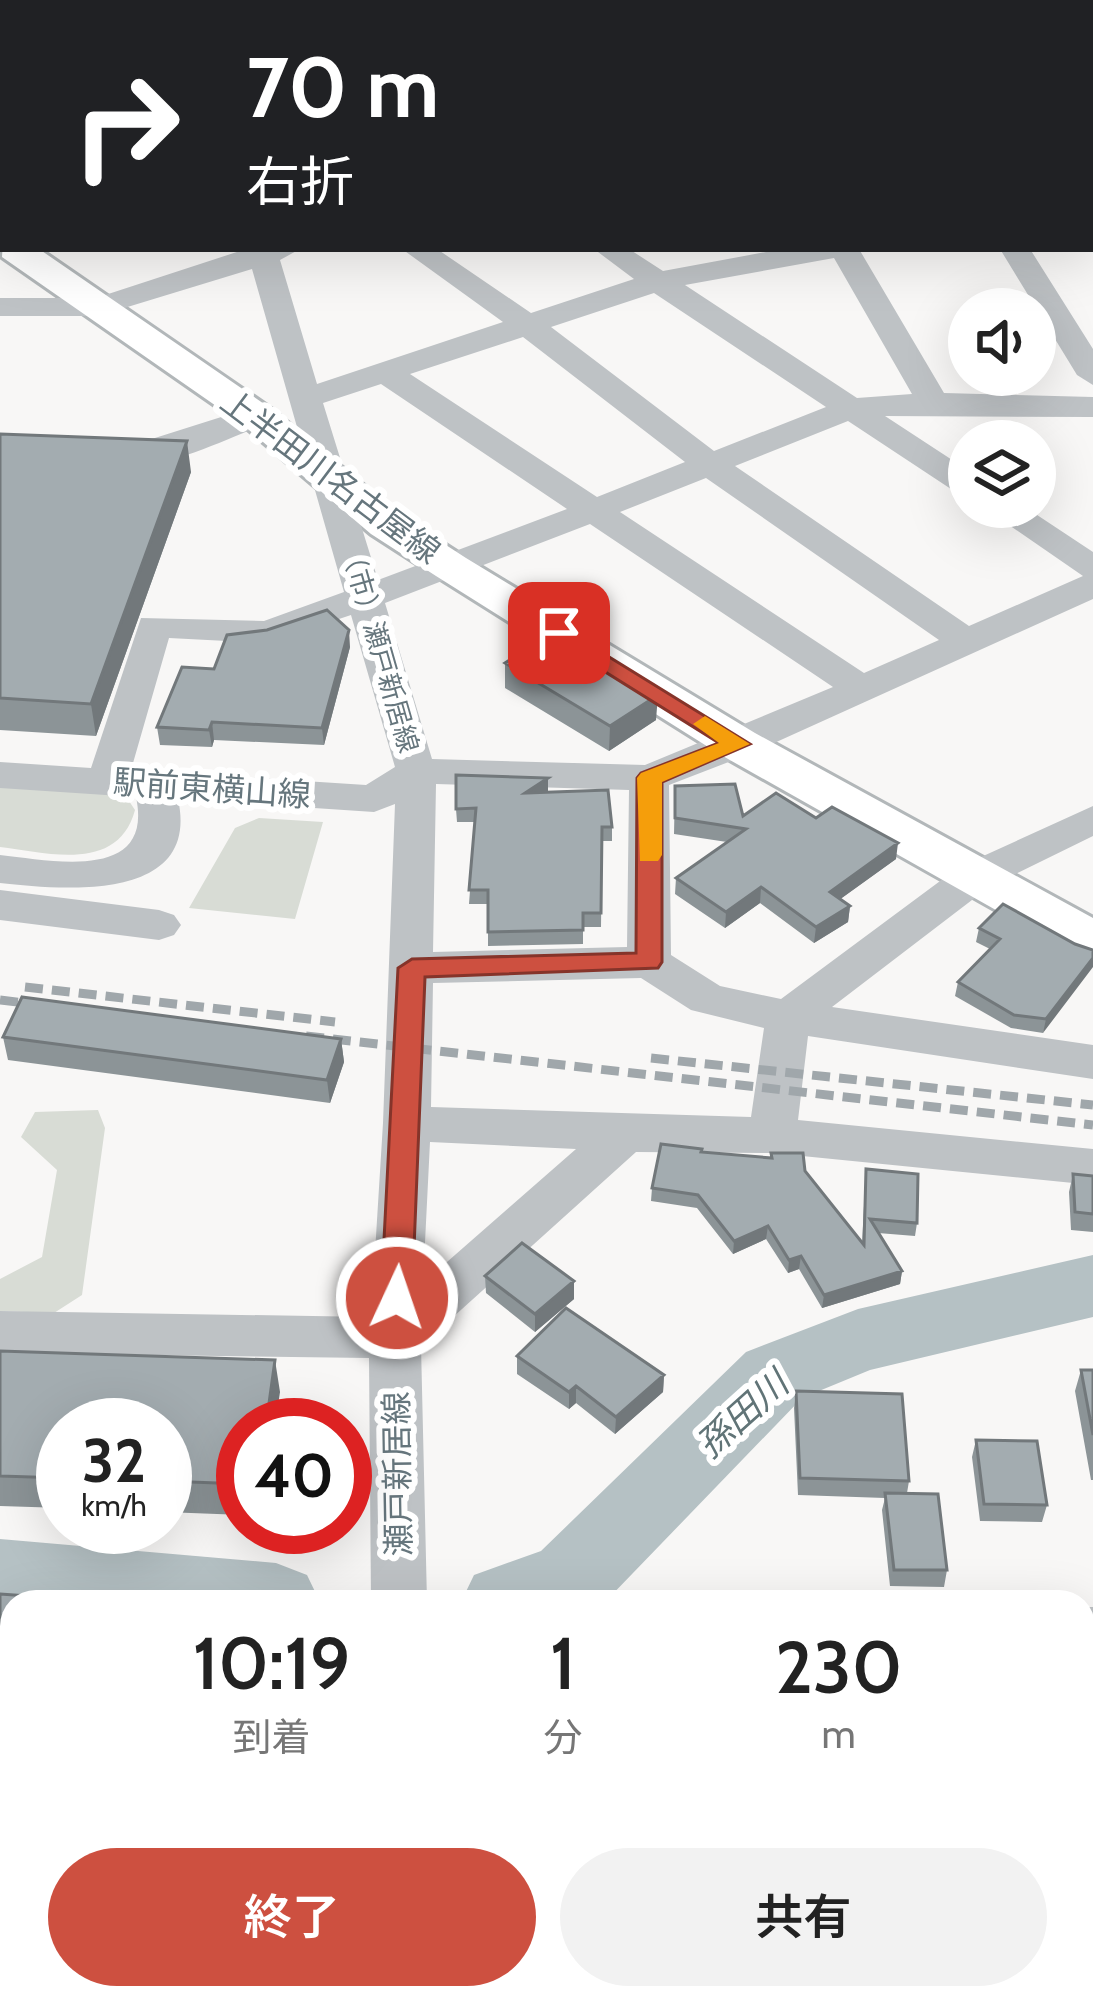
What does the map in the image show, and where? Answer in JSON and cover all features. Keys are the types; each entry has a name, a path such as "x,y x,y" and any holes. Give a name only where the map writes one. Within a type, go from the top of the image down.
{"main road":[{"name":"上半田川名古屋線","path":"19,252 256,416 386,525 451,567 738,744 1093,941"}],"street":[{"path":"0,307 98,307 267,252"},
{"name":"（市）瀬戸新居線","path":"270,252 307,398 416,771"},
{"path":"421,252 526,324 712,466 968,643"},
{"path":"613,252 948,472"},
{"path":"307,398 662,280 816,252"},
{"path":"846,252 933,403"},
{"path":"1017,252 1093,375"},
{"path":"386,373 861,688"},
{"path":"110,781 113,756 154,626 267,632 451,567 852,408 933,403 1093,407"},
{"path":"95,455 142,457 256,416"},
{"path":"1033,528 1093,568"},
{"path":"416,771 649,778 738,744 1093,585"},
{"name":"駅前東横山線","path":"0,775 374,799 416,771"},
{"name":"瀬戸新居線","path":"399,1590 394,1338 406,1123 416,771"},
{"path":"649,778 649,962"},
{"path":"0,869 103,877 134,863 159,840 166,817 154,784"},
{"path":"772,1135 788,1017 974,877 1093,819"},
{"path":"0,904 159,925"},
{"path":"412,968 649,962 706,999 788,1017 1093,1062"},
{"path":"406,1123 625,1134 772,1135 1093,1167"},
{"path":"0,1332 394,1338 625,1134"}],"shaded area":[{"path":"0,787 115,794 127,798 135,810 126,830 97,851 59,855 0,847"},
{"path":"259,818 323,822 295,919 189,908 235,828"},
{"path":"98,1110 105,1128 82,1295 54,1313 0,1311 0,1279 42,1257 57,1170 21,1137 35,1112"}],"building":[{"path":"0,434 187,441 91,704 0,698"},
{"path":"327,610 349,630 322,728 212,722 209,730 157,727 182,667 214,669 227,635 267,630"},
{"path":"556,631 658,695 610,726 505,663"},
{"path":"456,775 548,778 525,793 608,790 612,827 602,827 601,913 583,913 583,930 488,932 488,890 469,890 476,808 456,809"},
{"path":"735,784 743,816 776,793 816,818 832,807 898,843 830,892 850,906 816,927 761,887 726,912 676,878 746,829 675,818 675,786"},
{"path":"1003,904 1093,950 1093,958 1046,1019 1014,1015 958,982 1000,939 979,928"},
{"path":"22,997 341,1039 327,1080 3,1037"},
{"path":"661,1144 772,1158 771,1153 803,1153 805,1171 864,1245 866,1169 918,1174 917,1223 870,1219 902,1271 824,1295 801,1256 789,1260 768,1226 734,1241 698,1195 652,1188"},
{"path":"1073,1174 1093,1176 1093,1214 1075,1212"},
{"path":"522,1243 574,1281 535,1314 485,1276"},
{"path":"566,1308 664,1375 616,1417 576,1386 569,1392 517,1356"},
{"path":"0,1351 275,1360 270,1398 216,1398 216,1483 192,1482 192,1398 36,1398 36,1477 0,1476"},
{"path":"1081,1370 1093,1370 1093,1435"},
{"path":"796,1391 902,1394 909,1481 800,1478"},
{"path":"976,1440 1037,1441 1047,1505 984,1504"},
{"path":"885,1493 938,1494 947,1570 894,1570"}],"waterway":[{"name":"孫田川","path":"540,1590 570,1580 774,1375 858,1341 1093,1286"},
{"name":"孫田川","path":"0,1577 144,1590"}],"railway":[{"path":"25,987 335,1022"},
{"path":"0,1000 50,1006"},
{"path":"306,1036 1093,1125"},
{"path":"651,1058 1093,1105"}],"slow traffic":[{"path":"649,855 649,778 738,744 705,724"}],"route":[{"path":"397,1298 412,968 649,962 649,778 738,744 559,633"}]}
